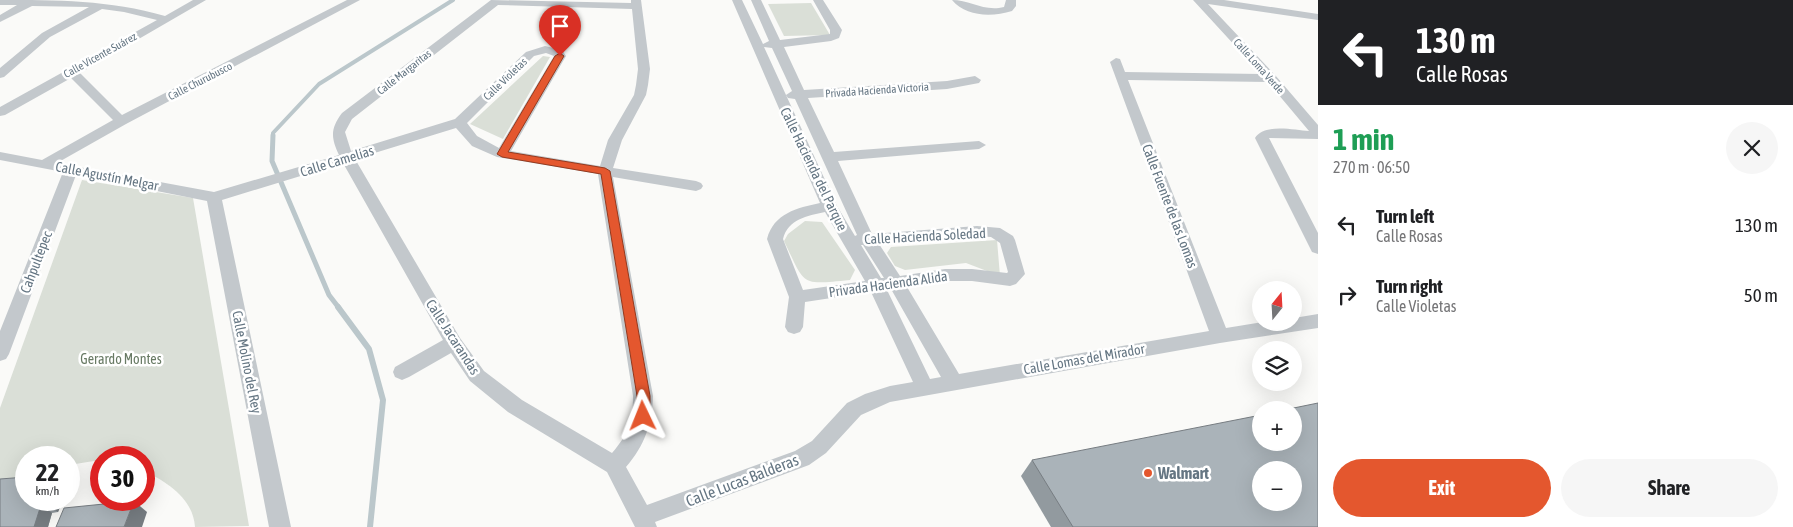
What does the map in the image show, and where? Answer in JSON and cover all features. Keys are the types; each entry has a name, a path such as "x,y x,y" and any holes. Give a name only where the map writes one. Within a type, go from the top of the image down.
{"street":[{"name":"Calle Vicente Suárez","path":"0,112 201,0"},
{"path":"738,1 760,0"},
{"name":"Calle Hacienda del Parque","path":"760,0 777,44 867,239 896,283 954,382"},
{"path":"759,46 835,36 836,30 818,0"},
{"path":"957,0 972,8 988,12 1008,9 1011,6 1011,0"},
{"name":"Calle Loma Verde","path":"1198,0 1271,78 1318,134"},
{"path":"1202,0 1317,12"},
{"name":"Calle Churubusco","path":"46,163 121,121 348,1"},
{"path":"497,1 636,3 644,69 642,85 640,95 615,140 605,171 643,396 643,416 640,432 629,449 614,465 644,522"},
{"name":"Calle Margaritas","path":"347,158 337,130 347,116 497,1"},
{"name":"Calle Hacienda del Parque","path":"738,1 829,206 877,286 925,388"},
{"path":"0,2 102,5 140,11 164,19"},
{"path":"0,20 30,3"},
{"path":"0,74 46,36 102,5"},
{"name":"Calle Violetas","path":"460,122 530,54 545,49 558,52 560,56 502,154"},
{"name":"Calle Fuente de las Lomas","path":"1220,336 1118,69 1271,78"},
{"path":"71,71 121,121"},
{"name":"Privada Hacienda Victoria","path":"779,97 947,85 975,80"},
{"path":"460,122 467,136 475,143 502,154 696,186"},
{"name":"Calle Camelias","path":"214,197 460,122"},
{"path":"1318,134 1270,133 1262,138 1318,248"},
{"path":"830,156 978,145"},
{"name":"Calle Agustín Melgar","path":"0,156 46,163 214,197"},
{"name":"Calle Jacarandas","path":"347,158 454,343 477,376 515,406 614,465"},
{"name":"Cahpultepec","path":"0,354 4,336 71,169"},
{"name":"Calle Molino del Rey","path":"214,197 280,527"},
{"path":"794,327 797,297 775,240 776,232 785,220 796,214 829,206"},
{"name":"Calle Hacienda Soledad","path":"850,242 961,231 1001,235 1007,240 1016,268 1017,274 1010,280"},
{"name":"Privada Hacienda Alida","path":"797,297 958,274 1010,280"},
{"name":"Calle Lomas del Mirador","path":"854,409 890,394 1220,336 1318,321"},
{"path":"402,372 454,343"},
{"name":"Calle Lucas Balderas","path":"644,522 802,458 819,447 854,409"}],"green space":[{"path":"811,3 830,35 784,36 768,4"},
{"path":"543,56 550,57 503,139 470,124"},
{"name":"Gerardo Montes","path":"82,180 193,198 249,526 195,527 193,517 184,499 170,486 155,477 155,446 90,446 90,462 80,463 80,446 15,446 15,479 0,485 0,408"},
{"path":"805,221 822,222 855,270 850,280 813,282 801,274 784,241 788,234"},
{"path":"997,240 1000,276 966,263 905,270 895,266 887,253 891,247"}],"building":[{"name":"Walmart","path":"1318,403 1318,527 1073,527 1032,460 1252,417 1252,451 1302,451 1302,406"},
{"path":"15,478 15,511 39,511 34,527 0,527 0,479"},
{"path":"90,505 90,511 130,511 124,527 56,527 63,511 80,511 80,506"}],"waterway":[{"path":"273,135 319,84 453,0"},
{"path":"273,135 272,161 329,295 339,308"},
{"path":"338,307 369,349 383,400 370,527"}],"place":[{"name":"Walmart","path":"1148,473"}],"route":[{"path":"560,56 502,154 605,171 643,396 643,416"}]}
